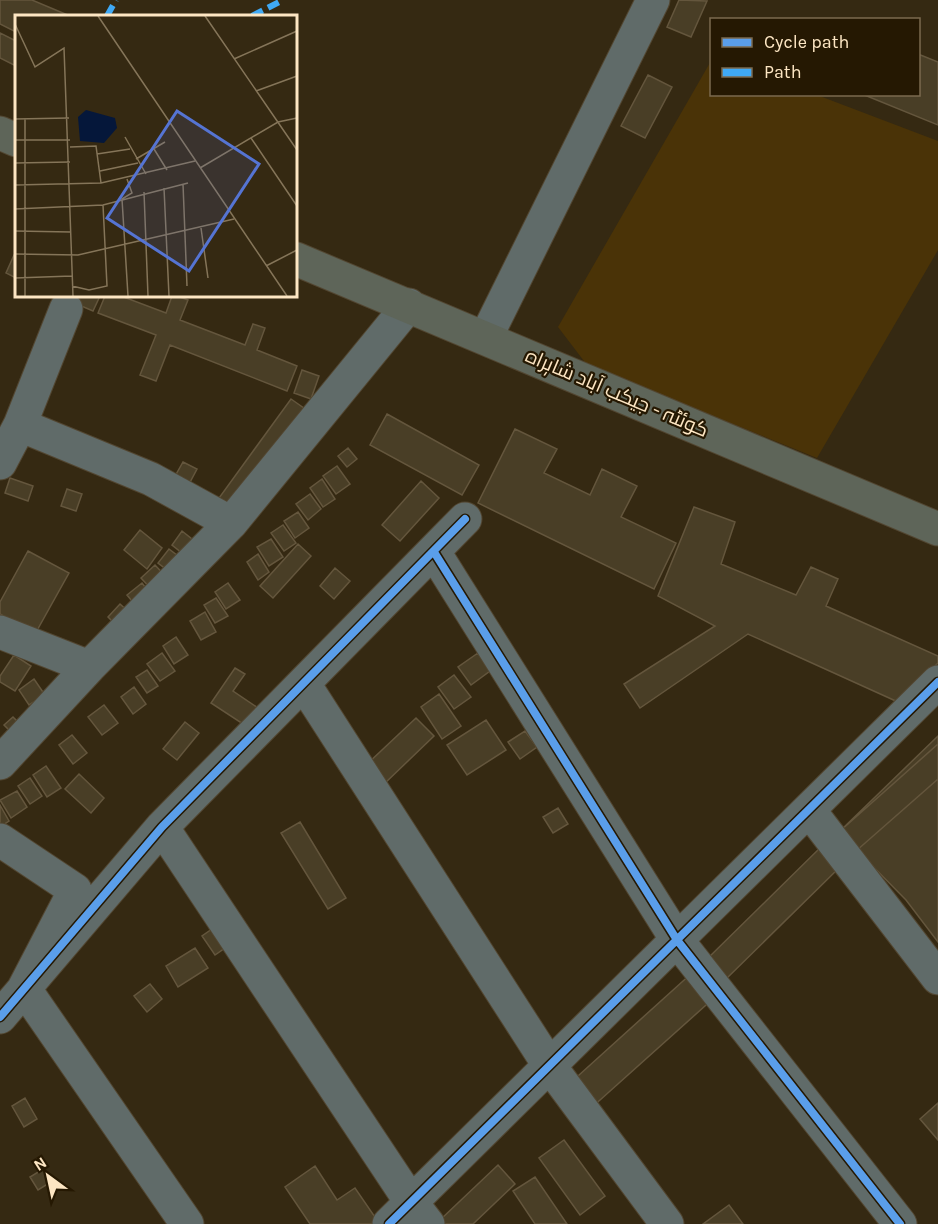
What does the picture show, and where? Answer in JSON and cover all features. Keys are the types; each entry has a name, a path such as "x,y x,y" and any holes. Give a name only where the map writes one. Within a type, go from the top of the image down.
{"highway":[{"path":"0,133 15,140"},
{"name":"کوئٹہ - جیکب آباد شاہراہ","path":"297,258 938,529"}],"street":[{"path":"486,338 653,0"},
{"path":"0,763 89,667 231,523 409,305"},
{"path":"0,463 20,425 66,309"},
{"path":"20,425 151,479 231,523"},
{"path":"0,1017 162,827 465,519"},
{"path":"434,552 677,940 900,1224"},
{"path":"0,632 89,667"},
{"path":"162,827 409,1217 549,1065 938,682"},
{"path":"304,684 549,1065 667,1224"},
{"path":"808,810 938,978"},
{"path":"0,840 75,890 24,988"},
{"path":"24,988 187,1224"}],"shaded area":[{"path":"710,63 710,96 820,96 938,141 938,250 817,458 587,365 558,327"}],"building":[{"path":"0,0 32,0 68,15 15,15 15,32 0,24"},
{"path":"679,0 707,1 691,37 667,27"},
{"path":"0,33 15,40 15,66 0,58"},
{"path":"920,55 938,62 938,125 867,96 920,96"},
{"path":"648,75 672,87 645,138 621,126"},
{"path":"14,255 15,278 6,273"},
{"path":"60,297 100,297 93,311"},
{"path":"105,297 124,297 166,313 172,297 180,297 188,300 180,320 245,345 253,324 265,328 257,350 297,366 287,391 170,345 156,381 140,375 156,335 98,313"},
{"path":"302,370 319,376 311,399 294,393"},
{"path":"291,399 308,411 237,511 219,498"},
{"path":"387,414 479,465 462,495 370,445"},
{"path":"515,429 557,449 544,473 590,495 602,469 637,486 621,517 676,543 654,589 478,503"},
{"path":"348,448 357,459 347,467 338,456"},
{"path":"183,462 197,469 188,486 174,478"},
{"path":"337,466 350,484 336,494 323,476"},
{"path":"10,478 33,486 28,501 5,493"},
{"path":"322,479 335,499 323,507 310,488"},
{"path":"421,481 439,498 400,541 382,525"},
{"path":"67,489 82,494 76,511 61,506"},
{"path":"310,494 321,509 308,520 296,504"},
{"path":"694,507 735,522 721,564 796,595 811,567 838,579 826,606 938,656 938,663 898,702 748,634 640,708 624,684 715,626 658,596"},
{"path":"298,512 309,528 295,538 284,521"},
{"path":"283,525 296,543 284,551 271,533"},
{"path":"140,530 162,548 147,569 124,550"},
{"path":"182,531 197,543 187,557 172,545"},
{"path":"271,539 283,557 269,566 257,547"},
{"path":"298,544 311,556 273,598 260,586"},
{"path":"169,549 182,559 171,573 158,563"},
{"path":"28,551 69,573 35,634 0,614 0,602"},
{"path":"258,554 269,572 258,580 247,562"},
{"path":"155,565 168,579 154,592 141,578"},
{"path":"335,568 350,581 334,599 320,586"},
{"path":"142,583 152,596 137,607 127,595"},
{"path":"228,583 240,600 226,609 215,592"},
{"path":"216,598 228,616 215,623 204,605"},
{"path":"120,604 130,613 118,627 108,617"},
{"path":"205,612 216,632 201,640 190,621"},
{"path":"176,637 188,655 174,664 163,646"},
{"path":"162,653 175,671 160,681 147,664"},
{"path":"478,653 490,671 471,685 458,667"},
{"path":"14,655 31,666 15,691 0,682 0,676"},
{"path":"235,668 245,674 233,691 258,708 246,726 211,703"},
{"path":"147,670 158,686 147,693 136,677"},
{"path":"454,675 471,697 454,709 438,687"},
{"path":"34,679 45,695 29,705 19,690"},
{"path":"134,687 146,704 133,714 121,697"},
{"path":"439,694 461,726 442,739 421,707"},
{"path":"104,705 118,723 102,735 88,717"},
{"path":"13,717 21,725 12,733 4,725"},
{"path":"416,718 434,736 383,785 365,766"},
{"path":"486,720 506,750 467,775 447,745"},
{"path":"185,722 199,733 177,760 163,749"},
{"path":"525,731 537,747 520,759 508,742"},
{"path":"72,735 87,753 73,764 59,745"},
{"path":"938,736 938,942 906,900 839,832"},
{"path":"938,744 938,779 856,851 839,832"},
{"path":"46,766 61,788 47,797 33,775"},
{"path":"79,774 104,798 91,813 65,789"},
{"path":"30,778 42,796 30,804 18,786"},
{"path":"17,791 27,807 11,818 0,800"},
{"path":"0,805 9,821 0,827"},
{"path":"558,808 568,824 553,833 543,817"},
{"path":"300,822 346,898 328,909 281,833"},
{"path":"824,844 843,864 723,982 704,962"},
{"path":"212,929 225,948 215,955 202,936"},
{"path":"195,948 208,968 178,987 166,966"},
{"path":"693,972 715,997 590,1109 568,1085"},
{"path":"150,984 162,999 147,1012 134,996"},
{"path":"25,1098 37,1119 24,1127 12,1106"},
{"path":"938,1103 938,1140 920,1119"},
{"path":"564,1140 605,1196 580,1215 539,1158"},
{"path":"498,1165 515,1184 473,1224 444,1224 440,1220"},
{"path":"315,1166 337,1200 355,1188 377,1220 371,1224 310,1224 285,1187"},
{"path":"43,1169 51,1182 38,1190 30,1177"},
{"path":"535,1177 567,1224 535,1224 513,1191"},
{"path":"729,1205 743,1224 703,1224"}],"marked path":[{"path":"108,15 116,0"},
{"path":"254,15 283,0"}],"cycle path":[{"path":"0,1017 162,827 465,519"},
{"path":"434,552 677,940 900,1224"},
{"path":"389,1224 938,682"}]}
